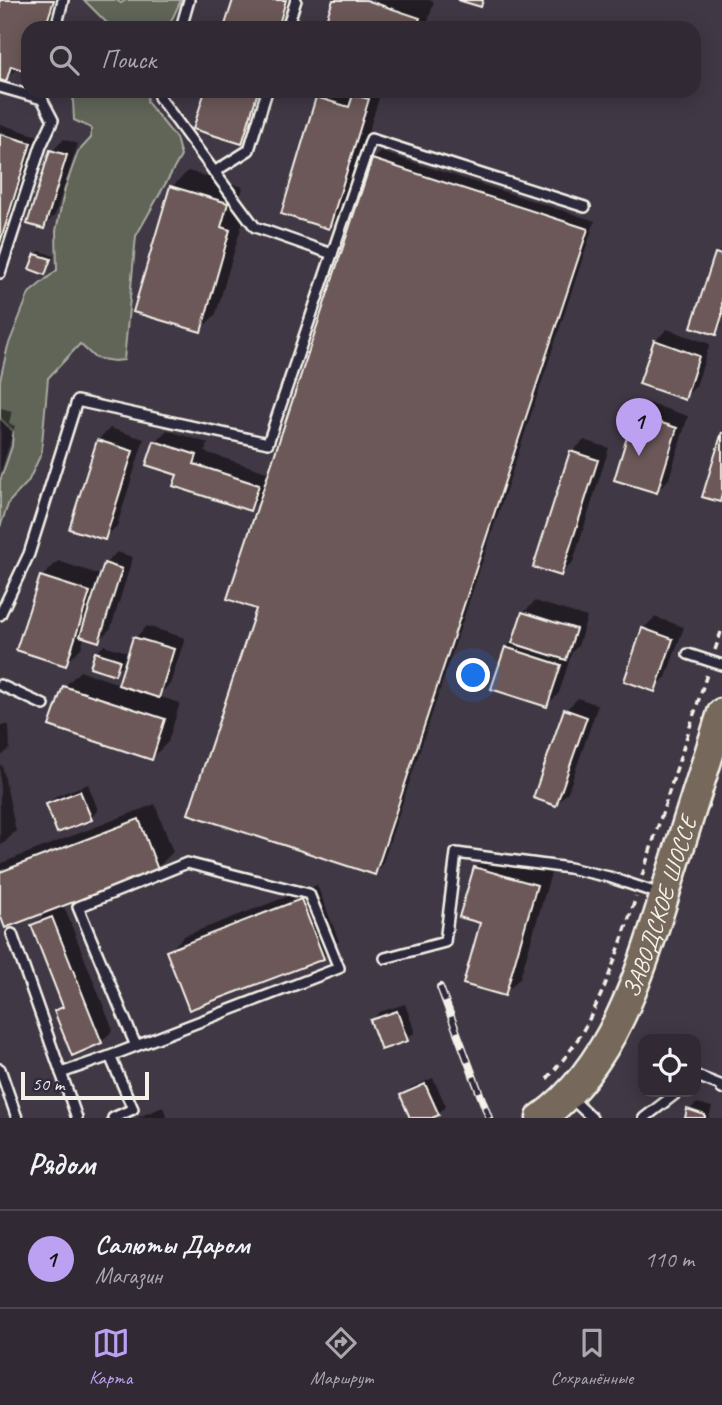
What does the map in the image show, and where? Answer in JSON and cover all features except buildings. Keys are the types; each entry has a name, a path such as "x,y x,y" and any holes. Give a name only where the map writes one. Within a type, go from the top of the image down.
{"main road":[{"name":"ЗАВОДСКОЕ ШОССЕ","path":"541,1118 558,1087 594,1065 621,1017 650,944 652,892 722,713"}],"lane":[{"path":"58,21 64,0"},
{"path":"183,21 190,0"},
{"path":"289,21 296,0"},
{"path":"0,87 21,91"},
{"path":"0,273 41,146 53,120 44,98"},
{"path":"160,98 255,227 332,254"},
{"path":"214,172 249,150 265,98"},
{"path":"0,615 29,554 76,401 268,443 371,139 585,207"},
{"path":"688,654 722,665"},
{"path":"0,685 44,705"},
{"path":"385,958 445,942 456,853 569,868 609,877 652,892"},
{"path":"61,1073 110,1056 339,968 309,894 187,863 78,907 135,1046"},
{"path":"12,934 77,1118"},
{"path":"110,1056 133,1110 113,1118"},
{"path":"0,1069 17,1118"},
{"path":"701,1078 720,1085 722,1089"},
{"path":"558,1087 592,1118"},
{"path":"644,1118 671,1097"}],"path":[{"path":"558,1087 574,1046 652,892 722,628"}],"green space":[{"path":"84,0 116,0 121,3 126,0 181,0 171,21 105,21"},
{"path":"74,98 147,98 147,102 176,138 181,156 136,236 124,360 95,358 80,344 48,378 41,454 28,482 9,502 0,527 0,481 12,446 13,431 0,418 0,380 8,346 29,293 57,270 56,231 65,188 78,152 91,138 91,128 74,120"}],"railway":[{"path":"440,987 489,1118"}],"place":[{"name":"Салюты Даром","path":"639,456"}]}
